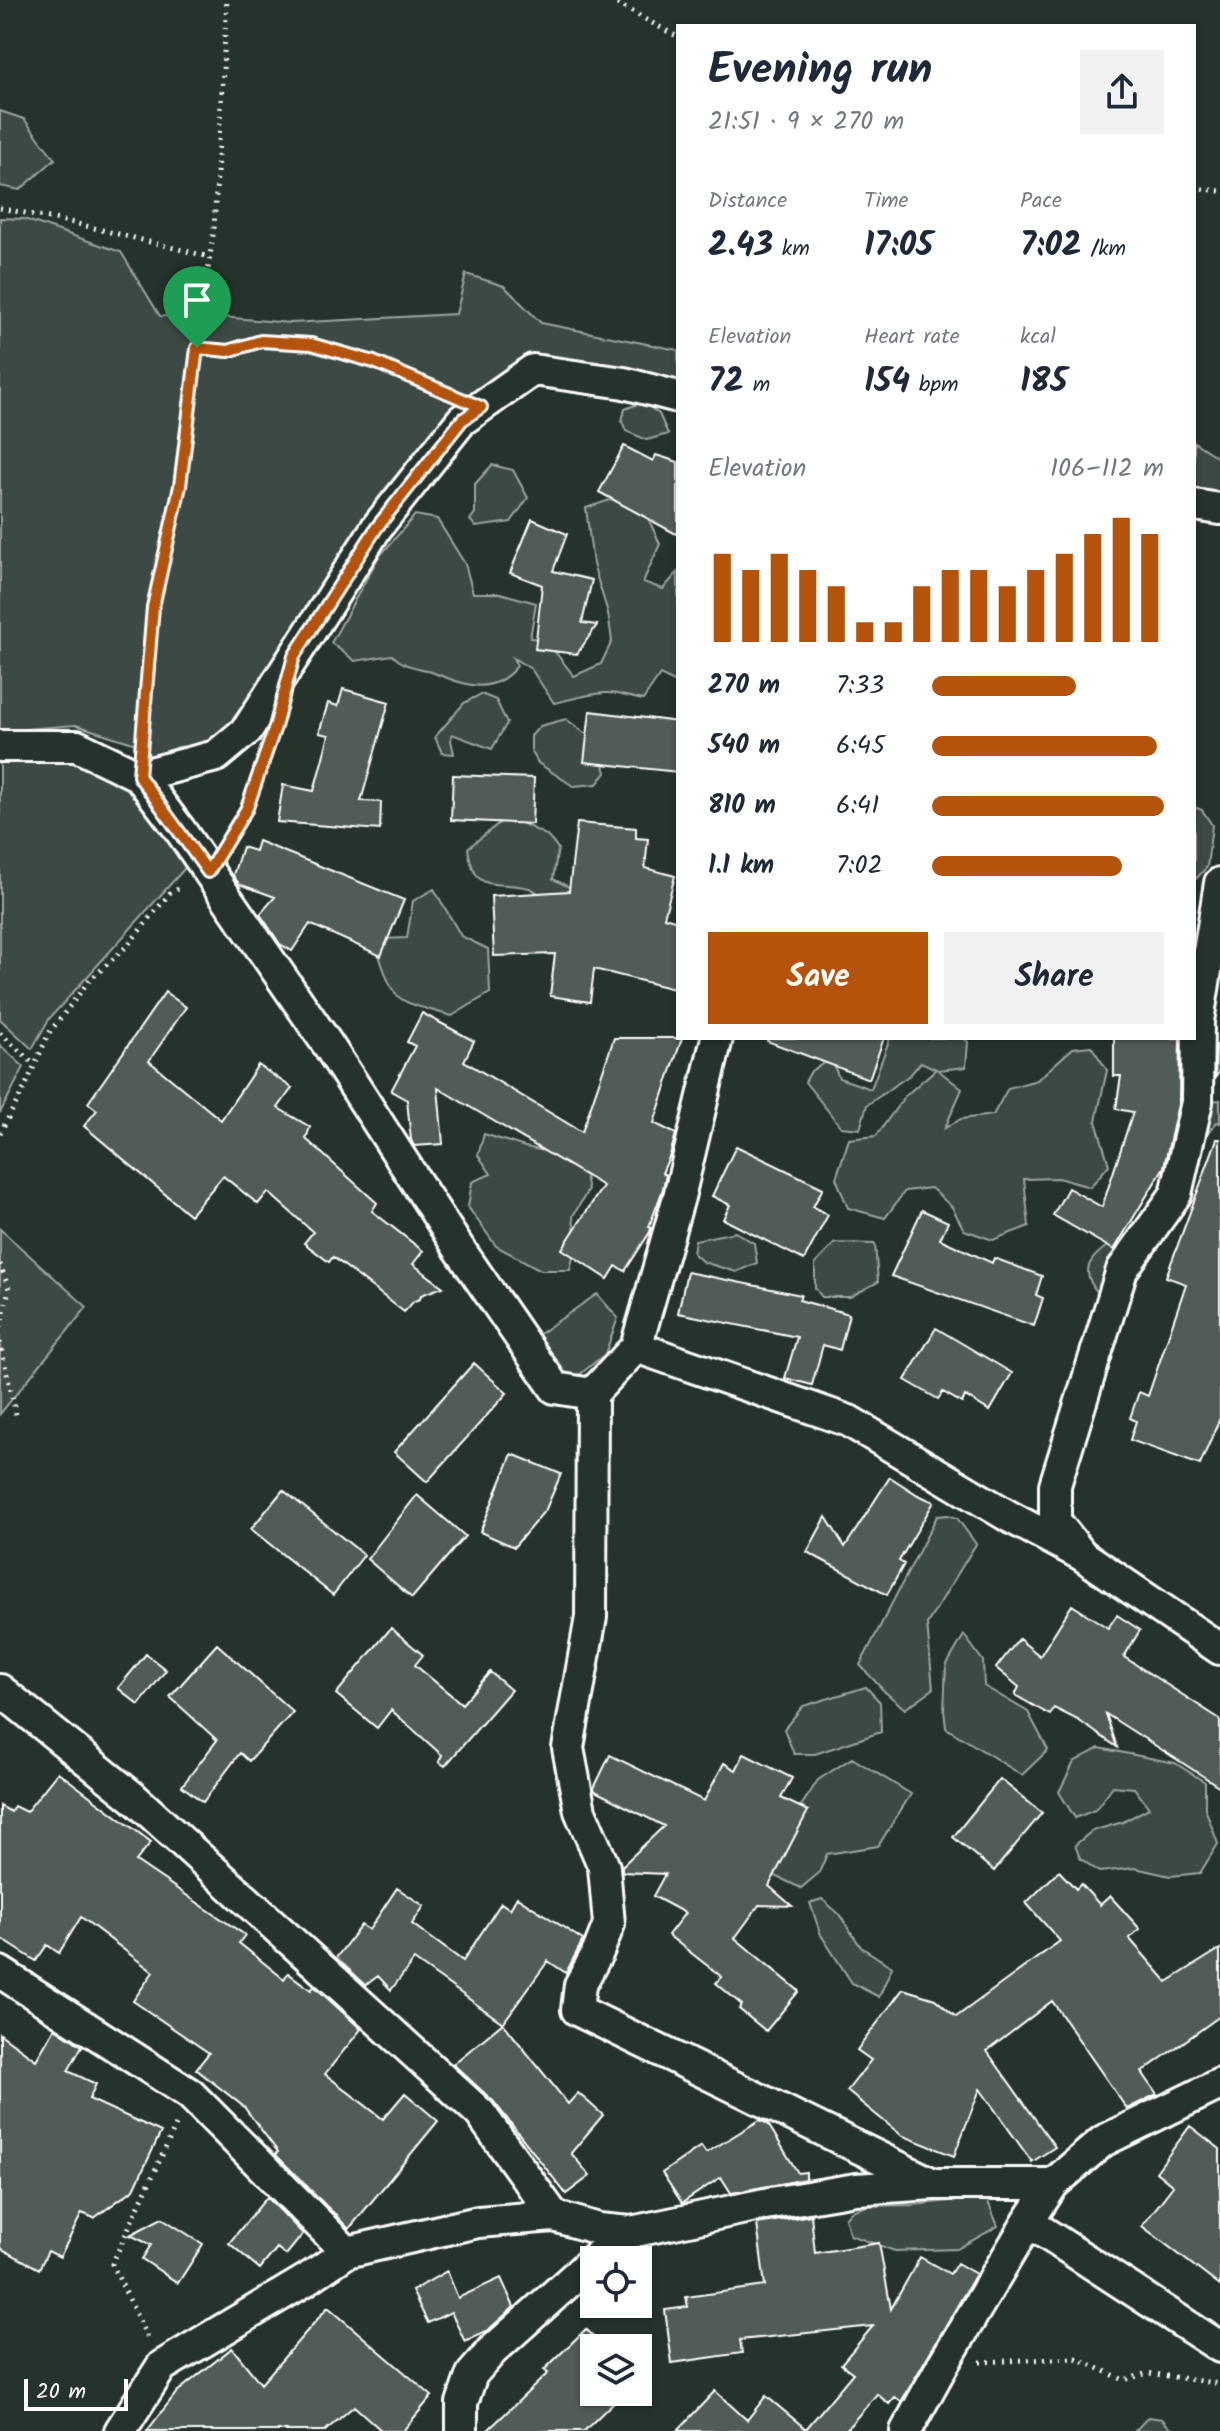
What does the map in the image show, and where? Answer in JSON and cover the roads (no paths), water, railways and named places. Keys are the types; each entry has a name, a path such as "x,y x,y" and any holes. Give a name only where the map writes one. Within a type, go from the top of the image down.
{"street":[{"path":"139,776 216,756 247,730 377,527 462,420 533,370 624,383 676,396"},
{"path":"1196,505 1220,509"},
{"path":"0,746 77,746 139,776 328,1045 458,1247 555,1388 592,1394"},
{"path":"1082,1555 1055,1521 1055,1485 1122,1270 1176,1194 1197,1102 1198,1021 1220,883"},
{"path":"717,1040 679,1197 636,1347 592,1394 591,1617 568,1748 580,1811 604,1867 609,1924 580,1985 577,2010 933,2184"},
{"path":"636,1347 849,1421 1010,1517 1082,1555 1220,1649"},
{"path":"0,1690 134,1798 480,2113 554,2216"},
{"path":"0,1972 190,2094 347,2252"},
{"path":"906,2431 1053,2184 1103,2141 1220,2084"},
{"path":"120,2431 162,2366 347,2252 478,2222 554,2216 599,2229 631,2232 856,2189 933,2184 1053,2184"},
{"path":"1028,2222 1220,2347"},
{"path":"462,2431 462,2403 472,2374 493,2350 600,2254 631,2232"}]}
